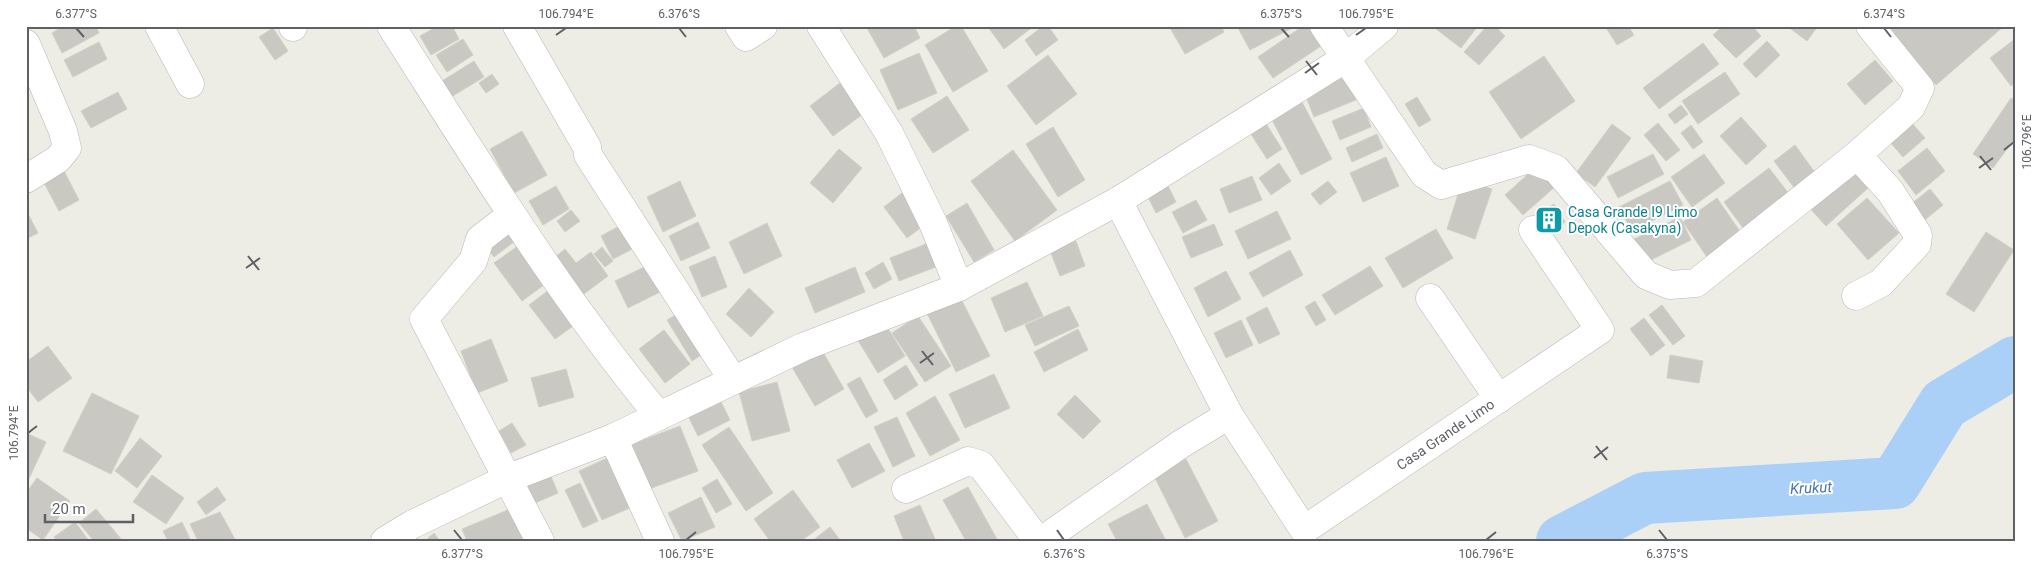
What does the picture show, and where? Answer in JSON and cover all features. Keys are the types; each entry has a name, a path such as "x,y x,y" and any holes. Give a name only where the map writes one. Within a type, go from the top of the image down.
{"street":[{"path":"159,26 190,84"},
{"path":"391,26 511,215 626,376 659,416"},
{"path":"517,26 587,147 588,155 733,380"},
{"path":"739,26 746,37 763,26"},
{"path":"821,26 889,133 933,223 959,287"},
{"path":"1324,26 1424,174 1441,185 1529,159 1556,169 1646,275 1670,285 1696,284 1857,155 1911,107 1920,88 1870,26"},
{"path":"384,541 413,524 509,478 613,438 803,347 959,287 1118,201 1346,58 1384,26"},
{"path":"26,44 63,131 66,148 58,159 26,179"},
{"path":"1856,296 1881,283 1917,244 1918,235 1890,191 1857,155"},
{"path":"906,489 968,461 981,465 1040,541 1181,444 1229,415 1118,201"},
{"path":"511,215 480,239 473,260 424,319 509,478 540,541"},
{"name":"Casa Grande Limo","path":"1229,415 1304,530 1600,330 1533,230"},
{"path":"1430,298 1499,399"},
{"path":"613,438 660,541"}],"building":[{"path":"64,26 96,26 99,33 62,53 52,33"},
{"path":"438,26 452,26 459,39 431,55 420,36"},
{"path":"870,26 914,26 920,38 884,58 867,28"},
{"path":"956,26 961,26 988,71 953,92 925,45"},
{"path":"1034,26 1004,49 988,27"},
{"path":"1043,26 1048,26 1058,40 1036,56 1025,40"},
{"path":"1169,26 1221,26 1224,32 1185,54"},
{"path":"1237,26 1296,26 1250,50"},
{"path":"1303,26 1316,26 1327,42 1273,78 1258,57"},
{"path":"1432,26 1478,26 1461,48"},
{"path":"1487,26 1495,26 1505,36 1479,65 1464,52"},
{"path":"1605,26 1628,26 1634,35 1617,45"},
{"path":"1723,26 1752,26 1761,36 1736,58 1713,35"},
{"path":"1787,26 1818,26 1807,41"},
{"path":"1886,26 2004,26 1936,85"},
{"path":"273,28 288,51 275,60 259,37"},
{"path":"463,39 473,55 447,72 436,55"},
{"path":"2015,39 2015,83 2011,86 1990,58"},
{"path":"1767,41 1780,55 1756,78 1743,64"},
{"path":"99,42 107,59 73,77 64,60"},
{"path":"1703,43 1719,64 1659,109 1643,88"},
{"path":"919,53 937,93 898,110 880,70"},
{"path":"1048,55 1077,94 1036,125 1007,86"},
{"path":"1544,56 1575,101 1521,139 1489,92"},
{"path":"1875,60 1893,81 1865,105 1847,84"},
{"path":"474,61 484,77 451,97 442,81"},
{"path":"1725,72 1740,94 1698,124 1682,101"},
{"path":"492,74 499,84 486,93 479,83"},
{"path":"1353,74 1363,97 1314,117 1305,94"},
{"path":"840,83 863,114 833,136 810,106"},
{"path":"118,92 127,109 91,128 81,111"},
{"path":"947,96 969,130 933,153 911,119"},
{"path":"1417,97 1431,120 1419,127 1405,104"},
{"path":"2011,98 2015,100 2015,138 1993,168 1973,154"},
{"path":"1302,102 1332,159 1301,175 1271,118"},
{"path":"1681,105 1688,114 1675,124 1668,115"},
{"path":"1364,108 1371,127 1340,140 1332,121"},
{"path":"1741,117 1767,146 1746,165 1720,136"},
{"path":"1265,122 1282,149 1267,159 1249,131"},
{"path":"1911,122 1925,138 1903,157 1889,141"},
{"path":"1658,123 1680,150 1666,161 1644,135"},
{"path":"1612,124 1631,138 1595,187 1576,173"},
{"path":"1691,125 1703,142 1693,149 1681,133"},
{"path":"1053,127 1085,180 1058,197 1026,144"},
{"path":"522,131 547,175 514,193 490,149"},
{"path":"1377,134 1383,148 1352,162 1346,148"},
{"path":"1795,145 1816,174 1796,190 1774,161"},
{"path":"1927,148 1945,171 1916,195 1898,171"},
{"path":"839,149 862,168 833,203 810,183"},
{"path":"1013,150 1057,210 1015,241 971,181"},
{"path":"1653,154 1664,174 1618,198 1607,177"},
{"path":"1704,154 1725,183 1692,207 1671,177"},
{"path":"1386,157 1399,186 1363,202 1350,173"},
{"path":"1279,163 1291,181 1271,195 1259,178"},
{"path":"1538,165 1557,185 1523,215 1505,195"},
{"path":"1849,167 1868,188 1826,226 1807,205"},
{"path":"1769,168 1789,194 1743,228 1724,202"},
{"path":"63,169 79,200 59,211 42,179"},
{"path":"1163,176 1176,202 1156,213 1143,187"},
{"path":"1252,176 1262,200 1229,213 1220,189"},
{"path":"1463,179 1492,189 1475,239 1447,229"},
{"path":"680,181 696,216 663,232 647,197"},
{"path":"1328,181 1337,192 1320,205 1311,194"},
{"path":"1670,181 1683,205 1632,231 1619,207"},
{"path":"556,186 569,209 543,225 529,201"},
{"path":"907,189 931,220 907,238 884,207"},
{"path":"1930,189 1943,205 1920,224 1906,208"},
{"path":"1717,198 1741,233 1707,257 1683,222"},
{"path":"1867,198 1899,233 1868,260 1837,224"},
{"path":"1196,200 1207,220 1183,233 1172,212"},
{"path":"967,203 994,250 974,262 946,216"},
{"name":"Casa Grande I9 Limo Depok (Casakyna)","path":"1554,204 1565,222 1546,236 1533,218"},
{"path":"26,210 38,233 26,239"},
{"path":"571,210 580,221 565,232 557,221"},
{"path":"1277,211 1291,239 1248,259 1235,231"},
{"path":"1680,217 1691,240 1643,264 1632,240"},
{"path":"510,218 523,235 494,257 482,241"},
{"path":"629,221 642,244 613,259 601,236"},
{"path":"698,222 710,248 681,261 669,236"},
{"path":"767,223 782,256 744,274 729,242"},
{"path":"1214,224 1223,245 1191,258 1182,237"},
{"path":"1436,229 1453,258 1403,288 1385,258"},
{"path":"1986,232 2014,250 1974,312 1946,294"},
{"path":"525,241 552,279 522,301 494,263"},
{"path":"1076,241 1085,266 1060,276 1050,251"},
{"path":"931,242 941,265 899,281 890,258"},
{"path":"602,247 613,261 605,267 594,254"},
{"path":"565,249 576,263 591,252 608,276 581,296 554,258"},
{"path":"1290,250 1303,275 1263,297 1249,273"},
{"path":"715,256 727,287 702,297 689,267"},
{"path":"655,262 668,288 628,308 615,281"},
{"path":"883,262 892,279 874,289 865,273"},
{"path":"1370,266 1383,286 1335,315 1322,295"},
{"path":"855,267 865,292 815,313 805,288"},
{"path":"1226,271 1241,299 1208,317 1194,288"},
{"path":"1027,282 1043,316 1005,332 991,298"},
{"path":"557,284 583,319 555,339 529,305"},
{"path":"749,288 774,312 751,337 726,314"},
{"path":"959,295 990,356 956,372 926,311"},
{"path":"1315,301 1326,320 1316,326 1305,307"},
{"path":"1662,305 1685,336 1673,345 1649,315"},
{"path":"1069,306 1079,326 1035,346 1025,325"},
{"path":"1267,307 1280,334 1259,344 1246,318"},
{"path":"686,309 710,349 692,361 667,320"},
{"path":"918,316 951,366 925,382 892,333"},
{"path":"881,317 905,356 878,373 854,334"},
{"path":"1644,318 1665,345 1651,356 1630,329"},
{"path":"1241,320 1253,345 1226,358 1214,333"},
{"path":"1078,329 1088,350 1044,372 1034,352"},
{"path":"664,330 690,364 665,383 639,349"},
{"path":"491,339 508,381 477,393 461,351"},
{"path":"819,345 844,389 815,406 789,362"},
{"path":"48,346 72,378 38,402 26,386 26,362"},
{"path":"1670,355 1703,361 1699,383 1667,378"},
{"path":"906,365 918,385 895,400 883,380"},
{"path":"566,369 574,397 539,407 531,378"},
{"path":"994,374 1010,408 965,428 949,394"},
{"path":"860,377 878,411 866,418 847,384"},
{"path":"777,382 790,431 752,441 739,392"},
{"path":"716,392 730,420 698,436 684,408"},
{"path":"92,393 139,416 111,474 63,451"},
{"path":"1075,395 1101,421 1083,439 1057,414"},
{"path":"935,396 960,440 930,456 906,413"},
{"path":"897,417 915,456 893,467 874,427"},
{"path":"512,423 526,445 511,453 499,431"},
{"path":"680,426 698,471 649,489 632,444"},
{"path":"729,427 773,493 746,511 702,445"},
{"path":"26,433 46,442 26,485"},
{"path":"140,438 162,456 137,488 115,471"},
{"path":"869,443 885,471 852,488 837,460"},
{"path":"616,454 639,504 602,520 579,471"},
{"path":"1186,459 1218,521 1185,538 1154,476"},
{"path":"547,467 558,493 535,503 523,477"},
{"path":"152,475 184,498 166,524 133,502"},
{"path":"37,478 70,501 43,540 26,528 26,493"},
{"path":"717,479 732,504 716,513 702,488"},
{"path":"580,483 598,521 583,528 565,490"},
{"path":"217,487 226,500 206,515 197,502"},
{"path":"968,487 998,541 966,541 943,500"},
{"path":"793,490 820,527 801,541 770,541 754,519"},
{"path":"701,497 715,527 682,541 668,513"},
{"path":"1147,504 1166,541 1117,541 1108,524"},
{"path":"920,505 935,539 904,541 894,516"},
{"path":"96,509 121,541 94,541 79,523"},
{"path":"510,509 523,539 467,541 462,529"},
{"path":"220,512 236,541 198,541 190,524"},
{"path":"75,522 89,541 57,541 54,537"},
{"path":"182,522 191,541 168,541 163,531"},
{"path":"830,527 841,541 812,541"},
{"path":"434,533 440,541 425,541"}],"waterway":[{"name":"Krukut","path":"1562,541 1645,498 1895,483 1944,404 2015,362"}],"place":[{"name":"Casa Grande I9 Limo Depok (Casakyna)","path":"1549,220"}]}
